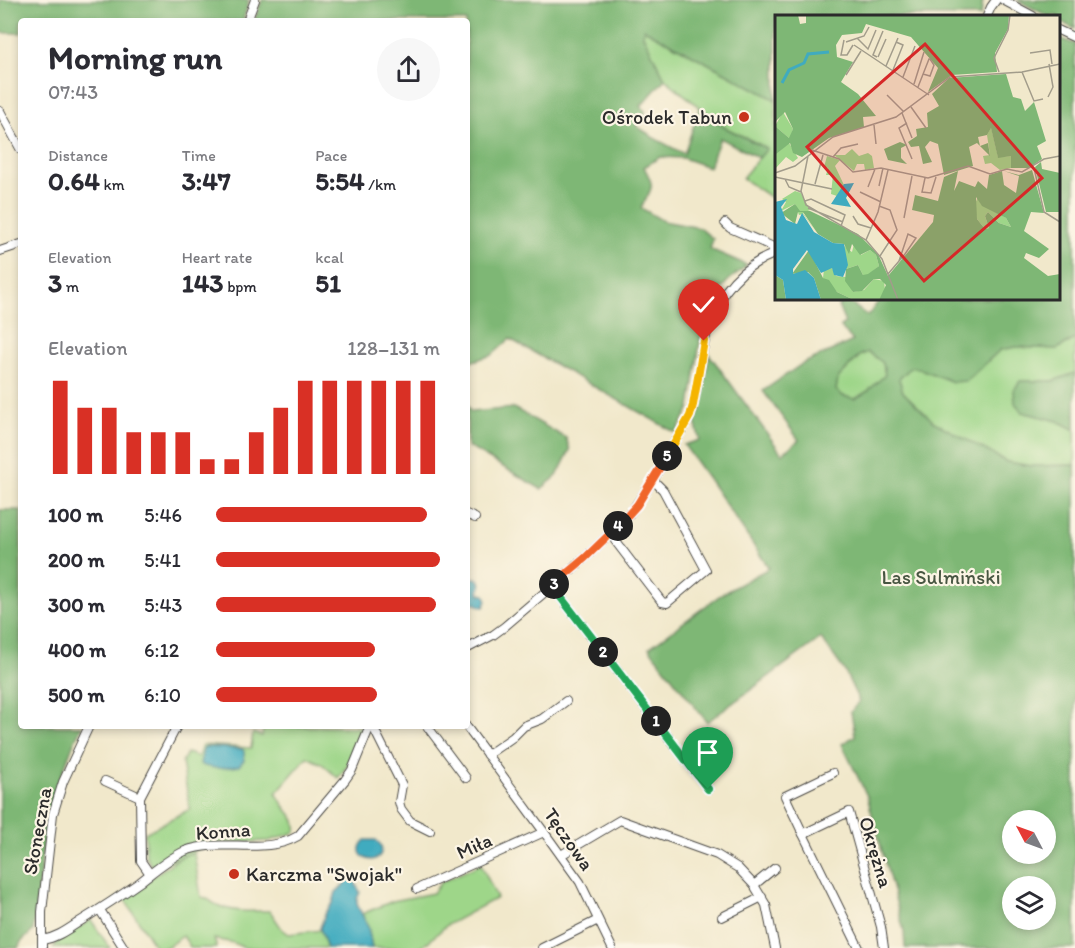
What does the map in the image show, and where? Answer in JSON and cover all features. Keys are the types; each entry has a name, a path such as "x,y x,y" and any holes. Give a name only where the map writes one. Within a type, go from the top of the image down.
{"street":[{"path":"248,18 255,0"},
{"path":"987,15 996,0"},
{"path":"1003,0 1031,15"},
{"path":"1060,30 1075,38"},
{"path":"0,111 18,144"},
{"path":"725,223 730,228 771,246 775,252"},
{"path":"0,250 18,245"},
{"path":"470,647 498,631 552,586 632,511 690,416 704,341 715,307 737,278 757,262 775,253"},
{"path":"610,534 662,602 667,603 706,570 663,490 653,480"},
{"path":"470,516 475,518"},
{"path":"552,586 708,789"},
{"path":"488,755 524,726 542,719 566,701"},
{"name":"Słoneczna","path":"42,944 42,912 53,814 63,782 88,729"},
{"path":"150,874 141,861 140,797 175,729"},
{"name":"Konna","path":"42,944 100,909 181,854 211,846 267,845 288,841 298,836 352,770 370,729"},
{"name":"Konna","path":"374,729 402,785 399,802 401,809 410,821 430,831"},
{"path":"429,729 466,778"},
{"name":"Tęczowa","path":"468,729 579,882 612,948"},
{"path":"833,773 785,796 859,948"},
{"path":"105,781 140,797"},
{"name":"Okrężna","path":"803,834 849,812 881,927 884,948"},
{"path":"561,855 620,820 717,855 738,868 762,897 767,908 775,948"},
{"name":"Miła","path":"417,889 544,832"},
{"path":"754,885 775,868"},
{"path":"722,917 762,897"},
{"path":"100,909 124,948"},
{"path":"542,948 598,920"}],"green space":[{"path":"0,0 249,0 244,18 18,18 18,33 0,33"},
{"path":"262,0 983,0 981,15 775,15 775,99 644,29 643,35 665,79 641,106 645,111 644,120 636,125 638,127 684,154 700,107 724,127 767,149 759,158 720,138 709,167 683,158 660,157 644,167 651,188 641,208 663,221 700,228 713,239 710,249 747,265 716,295 706,314 690,408 676,433 510,339 492,355 470,362 470,18 255,18"},
{"path":"1017,0 1075,0 1075,29 1060,22 1060,15 1046,15"},
{"name":"Ośrodek Tabun","path":"644,29 775,99 775,200 742,178 767,148 724,127 665,79 643,35"},
{"name":"Las Sulmiński","path":"1060,38 1075,44 1075,339 1057,349 1016,347 1000,350 966,381 953,382 911,367 899,379 903,392 934,422 1007,462 1032,466 1075,465 1075,948 905,948 904,931 867,796 842,744 855,736 851,712 859,701 844,670 821,638 707,722 649,648 722,594 769,568 684,445 700,440 695,422 700,410 709,354 782,454 799,440 763,391 802,364 853,341 840,326 845,323 838,306 847,301 868,316 879,300 1060,300","holes":["868,352 883,363 885,375 868,391 855,399 843,396 836,390 838,378 859,356"]},
{"path":"1075,339 1075,373 1053,381 1021,381 1022,412 1058,421 1075,430 1075,465 1032,466 1007,462 934,422 903,392 899,379 911,367 953,382 986,363 999,350 1016,347 1057,349"},
{"path":"868,352 883,363 885,375 868,391 855,399 843,396 836,390 838,378 860,356"},
{"path":"1075,373 1075,430 1058,421 1022,412 1015,403 1014,390 1020,381 1053,381"},
{"path":"514,408 566,438 570,450 557,476 541,489 470,448 470,410"},
{"path":"0,510 18,510 18,729 80,729 47,814 33,931 18,948 0,948"},
{"path":"263,729 363,729 354,754 338,778 322,764 307,757 276,793 295,821 296,832 269,841 214,843 153,868 146,857 145,833 190,809 182,762 187,753 198,757 202,745 251,748 253,733 262,736"},
{"path":"194,853 201,897 230,909 270,911 282,929 289,934 321,930 327,948 244,948 234,943 214,939 217,948 191,948 183,936 165,948 156,948 123,897 184,855"},
{"path":"481,864 497,898 447,925 421,948 372,948 368,927 362,914 393,901 433,893 441,882"},
{"path":"91,920 110,948 53,948 59,939"}],"water":[{"path":"470,578 480,581 480,594 485,595 487,601 482,607 470,601"},
{"path":"205,747 242,749 244,760 239,766 219,768 204,766 200,764"},
{"path":"365,840 376,840 380,844 382,851 378,857 369,859 361,855 361,845"},
{"path":"352,875 356,877 356,884 360,892 357,904 368,927 372,948 327,948 320,928 336,892"}],"place":[{"name":"Ośrodek Tabun","path":"744,117"},
{"name":"Karczma \"Swojak\"","path":"234,874"}],"route":[{"path":"704,341 690,416 653,480 625,519 552,586 708,789"}]}
